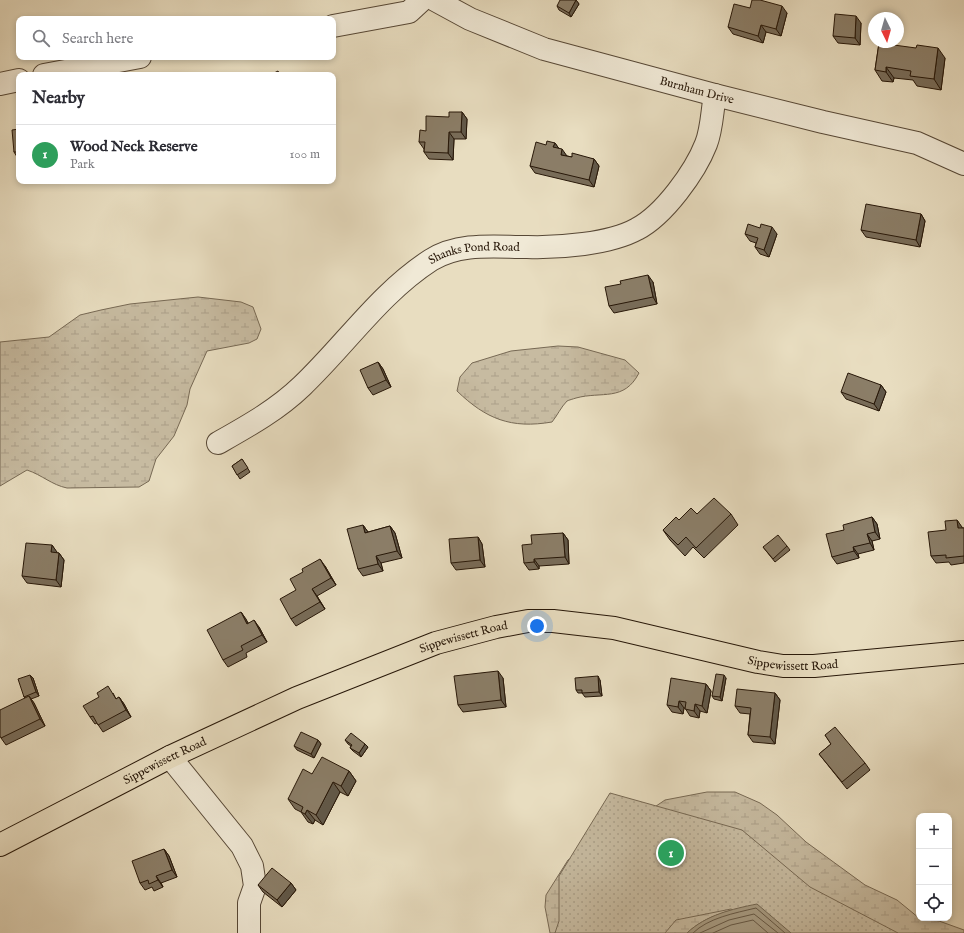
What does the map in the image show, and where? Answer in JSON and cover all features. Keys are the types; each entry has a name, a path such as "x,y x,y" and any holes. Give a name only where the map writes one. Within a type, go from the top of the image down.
{"main road":[{"name":"Sippewissett Road","path":"0,845 170,757 297,698 436,643 496,627 528,621 553,621 614,628 758,662 783,666 814,666 964,652"}],"street":[{"path":"336,25 409,12 422,0"},
{"name":"Burnham Drive","path":"435,0 470,19 544,49 715,95 823,122 917,143 964,164"},
{"path":"60,72 124,60"},
{"path":"0,84 16,81"},
{"name":"Shanks Pond Road","path":"218,443 273,411 302,386 390,292 432,259 467,246 532,247 598,242 637,229 661,210 684,184 707,143 715,95"},
{"path":"170,757 242,846 252,866 255,886 249,903 248,933"}],"green space":[{"path":"198,297 241,302 253,307 261,329 257,339 249,343 207,351 190,389 187,405 174,436 156,459 149,481 139,487 67,488 57,485 27,470 0,486 0,342 49,337 80,315 101,310 130,304"},
{"path":"558,346 578,347 625,360 639,373 633,382 619,392 586,396 567,401 552,422 537,424 512,423 500,420 478,409 457,391 460,377 472,363 511,351"},
{"path":"707,792 735,792 760,803 777,815 806,842 865,885 897,900 916,916 916,921 939,921 964,930 964,933 791,933 757,904 711,917 687,933 550,933 545,907 546,895 568,860 634,821 665,800"},
{"path":"610,793 742,830 810,887 898,933 774,933 731,909 676,920 665,933 555,933 559,921 559,876"}],"water":[{"path":"757,904 791,933 687,933 711,917 738,908"}],"building":[{"path":"560,0 576,0 569,13 557,6"},
{"path":"752,0 760,0 782,6 776,29 761,25 758,36 728,27 734,4 750,8"},
{"path":"835,14 856,16 855,38 833,36"},
{"path":"917,45 938,48 934,79 910,76 911,71 886,67 886,72 875,70 878,48 904,48 904,46 916,48"},
{"path":"449,112 462,112 461,132 449,132 448,153 424,152 425,142 419,142 420,130 426,131 426,116 449,117"},
{"path":"16,129 16,152 14,152 12,130"},
{"path":"547,141 555,143 553,147 562,149 561,155 572,157 572,153 594,159 589,180 530,166 536,142 546,145"},
{"path":"866,204 921,214 916,240 861,230"},
{"path":"748,224 760,228 761,224 772,227 764,250 755,247 758,238 745,234"},
{"path":"648,275 653,297 609,306 605,287 621,284 620,281"},
{"path":"378,362 386,380 368,388 360,370"},
{"path":"848,373 881,385 874,404 841,392"},
{"path":"242,459 248,468 237,475 232,466"},
{"path":"714,498 731,514 696,548 686,537 678,545 663,530 676,517 679,520 691,508 697,514"},
{"path":"872,517 875,532 867,534 870,543 853,547 854,551 832,557 826,534 844,530 843,525"},
{"path":"957,520 958,528 964,528 964,556 946,558 946,555 931,556 928,532 946,530 945,521"},
{"path":"363,525 365,533 390,526 397,551 376,556 378,564 358,569 347,529"},
{"path":"563,533 565,557 534,559 534,562 524,563 522,545 532,544 531,535"},
{"path":"778,535 787,546 773,559 763,547"},
{"path":"478,537 480,560 451,563 449,539"},
{"path":"26,543 52,545 51,552 59,553 56,580 22,576"},
{"path":"320,559 331,578 312,589 320,602 291,619 280,599 296,590 290,579 303,572 302,569"},
{"path":"241,612 247,624 254,620 262,635 241,646 243,650 223,660 207,630"},
{"path":"498,671 501,700 458,705 454,676"},
{"path":"716,674 724,675 720,697 712,696"},
{"path":"30,675 36,692 24,697 18,679"},
{"path":"598,676 599,692 582,693 582,690 576,690 575,678"},
{"path":"671,678 706,684 702,706 695,704 694,711 685,709 686,702 679,701 678,707 667,705"},
{"path":"108,686 116,699 119,697 126,710 98,725 93,716 90,717 83,706 99,697 97,693"},
{"path":"737,689 775,693 770,737 748,735 751,708 735,706"},
{"path":"29,696 40,719 1,738 0,710"},
{"path":"835,727 865,763 842,782 819,754 831,744 825,735"},
{"path":"301,732 318,740 311,754 294,746"},
{"path":"351,733 365,744 359,753 350,748 352,745 345,740"},
{"path":"322,757 349,771 341,786 333,782 316,815 307,810 305,814 301,812 303,807 288,799 303,769 312,774"},
{"path":"164,849 172,870 156,876 158,880 149,884 148,880 140,883 132,861"},
{"path":"272,868 291,883 277,900 258,885"}],"place":[{"name":"Wood Neck Reserve","path":"671,853"}]}
